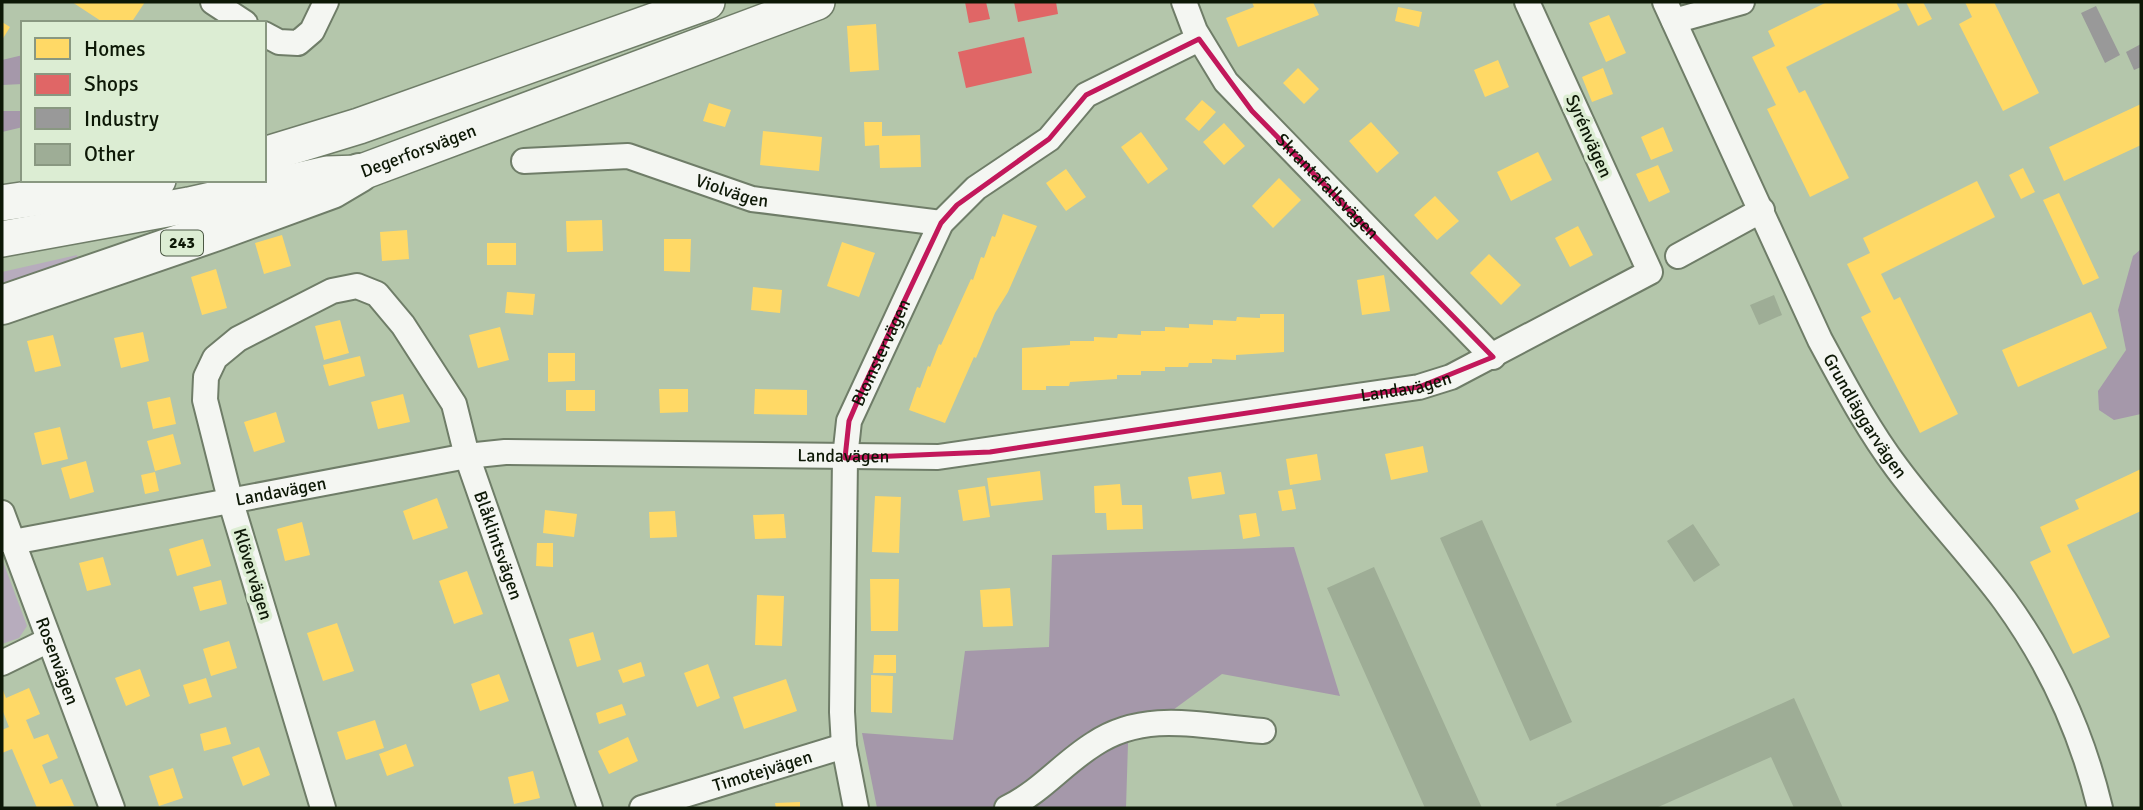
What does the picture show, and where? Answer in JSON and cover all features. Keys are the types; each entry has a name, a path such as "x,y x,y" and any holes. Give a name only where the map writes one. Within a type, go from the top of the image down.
{"highway":[{"name":"243","path":"2,305 217,232 332,189 359,173"}],"main road":[{"path":"266,154 444,97 707,2"},
{"name":"Degerforsvägen","path":"2,239 189,205 327,174 359,173 817,2"},
{"path":"2,203 144,182"}],"street":[{"path":"213,2 242,21"},
{"path":"266,35 279,42 298,44 312,31 326,2"},
{"name":"Skrantafallsvägen","path":"1184,2 1199,39 1226,82 1493,357"},
{"name":"Syrénvägen","path":"1527,2 1650,272"},
{"path":"1670,11 1742,2"},
{"name":"Grundläggarvägen","path":"1670,11 1820,340 1874,435 1898,469 2005,601 2056,684 2076,731 2100,808"},
{"name":"Blomstervägen","path":"856,808 844,746 845,457 849,421 942,223 976,188 1049,139 1086,95 1199,39"},
{"name":"Violvägen","path":"524,161 628,156 751,199 942,223"},
{"path":"1678,256 1762,210"},
{"name":"Landavägen","path":"7,540 467,456 505,452 918,458 990,452 1419,387 1451,377 1493,357 1650,272"},
{"name":"Klövervägen","path":"323,808 230,499 205,400 206,377 215,358 238,339 332,290 357,286 380,297"},
{"name":"Blåklintsvägen","path":"380,297 403,325 454,404 467,456 590,808"},
{"name":"Rosenvägen","path":"2,513 7,540 49,640 113,808"},
{"path":"2,663 49,640"},
{"path":"1007,808 1050,782 1092,744 1124,728 1174,722 1263,731"},
{"name":"Timotejvägen","path":"642,808 844,746"}],"highlighted area":[{"path":"1199,39 1252,111 1493,357 1419,387 990,452 845,458 849,421 941,223 957,205 1049,139 1086,95"}],"shaded area":[{"path":"21,55 21,84 2,85 2,60"},
{"path":"2,111 21,111 21,127 2,132"},
{"path":"2141,249 2141,414 2114,420 2099,410 2098,391 2126,350 2118,310 2133,256"},
{"path":"77,255 78,261 2,286 2,272"},
{"path":"1294,547 1340,696 1222,674 1128,743 1126,808 877,808 862,733 953,740 965,651 1049,647 1052,555"},
{"path":"2,559 27,626 19,638 2,644"}],"building: Homes":[{"path":"72,2 145,2 132,21 101,21"},
{"path":"1252,2 1313,2 1319,15 1238,47 1226,18 1254,7"},
{"path":"1827,2 1896,2 1900,10 1786,67 1799,93 1805,90 1849,178 1810,197 1767,109 1776,105 1752,57 1775,46 1768,31"},
{"path":"1906,2 1923,2 1932,19 1918,26"},
{"path":"1965,2 1994,2 2039,93 2003,111 1959,24 1972,17"},
{"path":"1398,7 1422,12 1419,27 1395,21"},
{"path":"1609,15 1626,53 1606,62 1589,23"},
{"path":"2,22 10,27 2,40"},
{"path":"876,24 879,70 850,72 847,26"},
{"path":"1498,60 1509,87 1485,97 1474,70"},
{"path":"1298,68 1319,89 1304,104 1283,83"},
{"path":"1603,68 1613,94 1592,102 1582,77"},
{"path":"1202,100 1216,112 1199,131 1185,119"},
{"path":"709,103 731,110 725,127 703,121"},
{"path":"2141,104 2141,145 2064,181 2049,147"},
{"path":"864,122 882,122 882,136 920,135 921,167 880,168 879,145 865,146"},
{"path":"1371,122 1399,153 1377,173 1349,141"},
{"path":"1224,123 1245,146 1224,165 1203,142"},
{"path":"1663,127 1673,151 1651,160 1641,137"},
{"path":"763,131 822,137 819,171 760,165"},
{"path":"1141,132 1168,169 1148,184 1121,147"},
{"path":"1538,152 1552,180 1511,201 1497,172"},
{"path":"1658,165 1670,192 1649,202 1636,174"},
{"path":"2023,168 2035,192 2021,199 2009,175"},
{"path":"1066,169 1086,197 1066,211 1046,183"},
{"path":"1279,178 1301,200 1273,228 1252,206"},
{"path":"1977,181 1995,217 1881,274 1894,300 1900,297 1958,414 1920,433 1861,317 1871,312 1847,264 1870,253 1863,238"},
{"path":"2059,193 2099,278 2083,285 2043,200"},
{"path":"1435,196 1459,221 1437,240 1414,215"},
{"path":"1003,214 1037,226 1008,292 995,313 945,423 909,410 917,387 920,388 928,366 930,367 939,344 941,345 971,279 973,280 981,257 984,258 992,236 995,237"},
{"path":"602,220 603,251 567,252 566,221"},
{"path":"1578,226 1593,255 1570,267 1555,238"},
{"path":"407,230 409,259 382,261 380,232"},
{"path":"282,235 291,266 264,274 255,243"},
{"path":"664,239 691,239 690,272 664,271"},
{"path":"842,242 875,253 859,297 827,286"},
{"path":"487,243 516,243 516,265 487,265"},
{"path":"1489,254 1521,285 1501,305 1470,273"},
{"path":"216,269 227,308 202,315 191,277"},
{"path":"1384,275 1390,311 1362,315 1357,280"},
{"path":"753,287 782,290 780,313 751,310"},
{"path":"507,292 535,294 533,315 505,313"},
{"path":"2091,312 2107,348 2018,387 2002,350"},
{"path":"1260,314 1284,314 1284,352 1236,355 1236,360 1212,359 1212,363 1165,367 1165,371 1117,375 1117,379 1070,382 1069,386 1046,386 1046,390 1022,390 1022,348 1070,345 1070,341 1094,341 1094,337 1117,338 1118,334 1141,335 1141,331 1165,331 1165,327 1189,328 1189,324 1213,325 1213,320 1260,318"},
{"path":"340,320 349,353 324,360 315,326"},
{"path":"500,327 509,360 478,368 469,335"},
{"path":"143,332 149,361 121,368 114,338"},
{"path":"53,335 61,366 35,372 27,341"},
{"path":"548,353 575,353 575,381 548,382"},
{"path":"360,356 365,376 329,386 323,365"},
{"path":"659,389 688,389 688,412 660,413"},
{"path":"755,389 807,390 807,415 754,414"},
{"path":"566,390 595,390 595,411 566,411"},
{"path":"403,394 410,422 378,429 371,402"},
{"path":"170,397 176,424 153,429 147,402"},
{"path":"276,412 285,442 254,452 244,422"},
{"path":"60,427 68,459 42,465 34,433"},
{"path":"173,434 181,464 155,471 147,441"},
{"path":"1423,446 1428,472 1391,480 1385,454"},
{"path":"1317,454 1321,480 1290,485 1286,459"},
{"path":"86,461 94,492 70,499 61,468"},
{"path":"2141,469 2141,511 2067,545 2110,637 2073,654 2030,562 2051,552 2040,527 2079,509 2075,500"},
{"path":"1040,471 1043,500 991,506 987,478"},
{"path":"155,472 159,491 145,494 141,475"},
{"path":"1221,472 1225,494 1192,499 1188,477"},
{"path":"1120,484 1122,505 1142,505 1143,529 1107,530 1106,513 1095,513 1094,486"},
{"path":"985,486 990,517 963,521 958,490"},
{"path":"1292,489 1296,509 1282,511 1278,491"},
{"path":"875,496 901,497 899,553 872,552"},
{"path":"437,498 448,528 413,540 403,511"},
{"path":"545,510 577,514 574,537 543,533"},
{"path":"675,511 677,537 650,538 649,512"},
{"path":"1256,513 1260,536 1243,539 1239,515"},
{"path":"784,514 786,538 755,539 753,515"},
{"path":"302,522 310,555 285,561 277,529"},
{"path":"203,539 211,566 177,576 169,549"},
{"path":"537,543 553,543 553,567 536,566"},
{"path":"103,557 111,585 87,591 79,563"},
{"path":"467,571 483,614 454,624 439,581"},
{"path":"870,579 899,579 898,631 871,631"},
{"path":"221,580 227,604 200,611 193,587"},
{"path":"1010,588 1013,626 983,627 980,590"},
{"path":"757,595 784,596 782,646 755,645"},
{"path":"337,623 354,671 323,681 307,633"},
{"path":"593,632 601,660 577,667 569,639"},
{"path":"229,641 237,668 211,676 203,649"},
{"path":"874,655 896,655 896,673 873,673"},
{"path":"641,662 645,676 623,683 618,670"},
{"path":"708,664 720,698 697,707 684,673"},
{"path":"140,669 150,696 126,706 115,678"},
{"path":"499,674 509,701 480,711 471,684"},
{"path":"871,675 893,676 892,713 871,712"},
{"path":"206,678 212,697 189,704 183,685"},
{"path":"786,679 797,711 744,729 733,697"},
{"path":"2,688 6,698 29,688 40,714 26,720 34,739 48,734 58,758 42,765 50,784 62,779 74,806 37,808 12,749 2,753 2,730 9,727 2,709"},
{"path":"622,704 626,715 599,724 596,713"},
{"path":"375,720 384,748 346,760 337,732"},
{"path":"226,727 231,744 204,751 200,734"},
{"path":"628,737 638,761 609,774 598,751"},
{"path":"406,744 414,766 387,776 379,754"},
{"path":"259,747 270,775 243,786 232,757"},
{"path":"173,768 183,798 159,806 149,776"},
{"path":"533,771 540,798 514,804 508,777"},
{"path":"800,802 800,808 776,808 775,803"}],"building: Shops":[{"path":"965,2 986,2 990,19 969,23"},
{"path":"1014,2 1056,2 1058,14 1018,22"},
{"path":"1024,37 1032,73 966,88 958,52"}],"building: Industry":[{"path":"2096,6 2120,55 2105,63 2081,13"},
{"path":"2141,44 2141,67 2134,70 2126,52"}],"building: Other":[{"path":"1774,295 1782,315 1759,325 1750,305"},
{"path":"1482,520 1572,722 1530,741 1440,538"},
{"path":"1693,524 1720,565 1694,582 1667,541"},
{"path":"1374,567 1482,808 1425,808 1327,588"},
{"path":"1794,698 1843,808 1794,808 1771,757 1656,808 1557,808 1556,804"}]}
